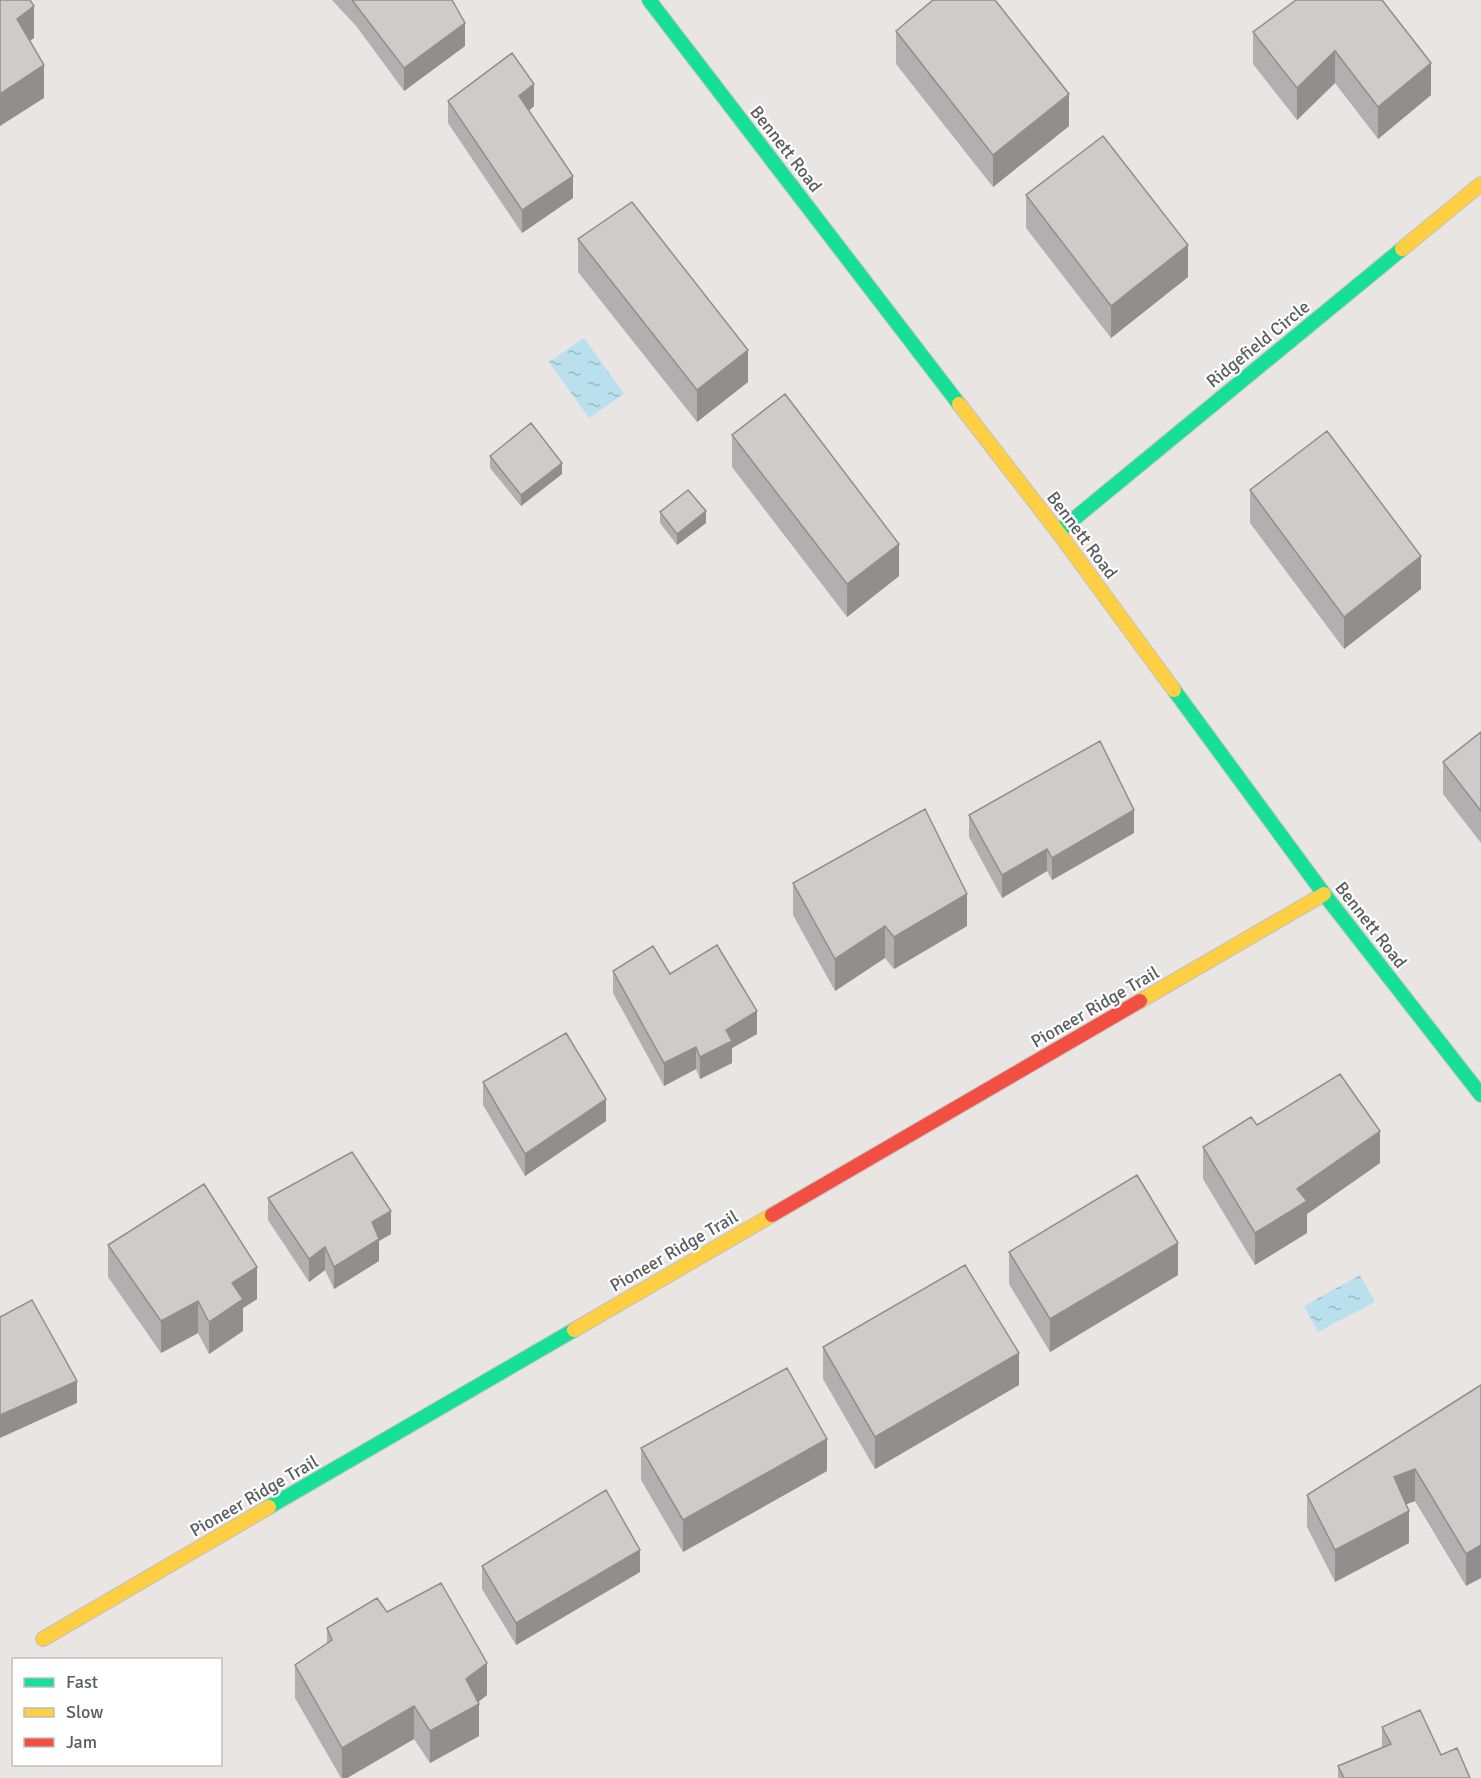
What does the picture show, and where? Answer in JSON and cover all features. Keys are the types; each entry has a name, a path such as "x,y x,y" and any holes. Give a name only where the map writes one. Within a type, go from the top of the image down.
{"street":[{"name":"Bennett Road","path":"649,0 1058,532 1324,894 1481,1095"},
{"name":"Ridgefield Circle","path":"1058,532 1481,184"},
{"name":"Pioneer Ridge Trail","path":"43,1639 1324,894"}],"water":[{"path":"584,338 624,394 589,418 549,362"},
{"path":"1360,1275 1375,1302 1318,1332 1304,1306"}],"building":[{"path":"0,0 30,0 34,6 17,19 44,65 0,94"},
{"path":"352,0 452,0 465,23 404,68"},
{"path":"933,0 995,0 1069,94 993,155 896,31"},
{"path":"1296,0 1382,0 1431,63 1378,107 1335,51 1297,88 1253,32"},
{"path":"512,53 534,84 519,96 573,176 522,210 448,101"},
{"path":"1103,136 1188,245 1111,306 1026,195"},
{"path":"632,202 748,350 697,390 578,239"},
{"path":"785,394 899,544 847,584 732,435"},
{"path":"531,423 562,463 521,495 490,456"},
{"path":"1327,431 1421,556 1344,617 1250,490"},
{"path":"688,490 706,511 677,534 660,512"},
{"path":"1481,732 1481,811 1443,762"},
{"path":"1100,741 1134,810 1052,858 1047,849 1002,875 969,815"},
{"path":"925,809 967,894 894,937 885,926 835,959 793,883"},
{"path":"717,945 757,1011 726,1030 732,1041 700,1057 696,1047 664,1063 613,971 653,946 670,974"},
{"path":"566,1033 606,1099 525,1154 483,1082"},
{"path":"1340,1074 1380,1131 1297,1189 1307,1201 1255,1233 1203,1147 1251,1117 1257,1125"},
{"path":"352,1152 391,1211 372,1222 379,1239 334,1267 325,1247 309,1259 268,1198"},
{"path":"1137,1175 1178,1243 1050,1319 1009,1252"},
{"path":"204,1184 257,1267 232,1283 243,1299 209,1322 198,1301 161,1321 108,1245"},
{"path":"965,1265 1019,1353 875,1437 823,1347"},
{"path":"32,1300 77,1381 0,1415 0,1317"},
{"path":"787,1368 827,1439 683,1520 641,1448"},
{"path":"1481,1385 1481,1545 1466,1554 1415,1469 1394,1477 1409,1511 1335,1550 1307,1495"},
{"path":"606,1490 640,1550 516,1623 482,1566"},
{"path":"441,1583 487,1663 466,1679 479,1704 430,1731 414,1706 342,1748 295,1665 332,1640 327,1628 377,1598 387,1612"},
{"path":"1420,1710 1441,1755 1457,1748 1470,1778 1344,1778 1338,1766 1391,1744 1382,1727"}],"traffic: fast":[{"path":"649,0 959,404"},
{"path":"1058,532 1402,249"},
{"path":"1174,690 1324,894 1481,1095"},
{"path":"269,1507 574,1330"}],"traffic: slow":[{"path":"1402,249 1481,184"},
{"path":"959,404 1058,532 1174,690"},
{"path":"1140,1001 1324,894"},
{"path":"574,1330 772,1215"},
{"path":"43,1639 269,1507"}],"traffic: jam":[{"path":"772,1215 1140,1001"}]}
